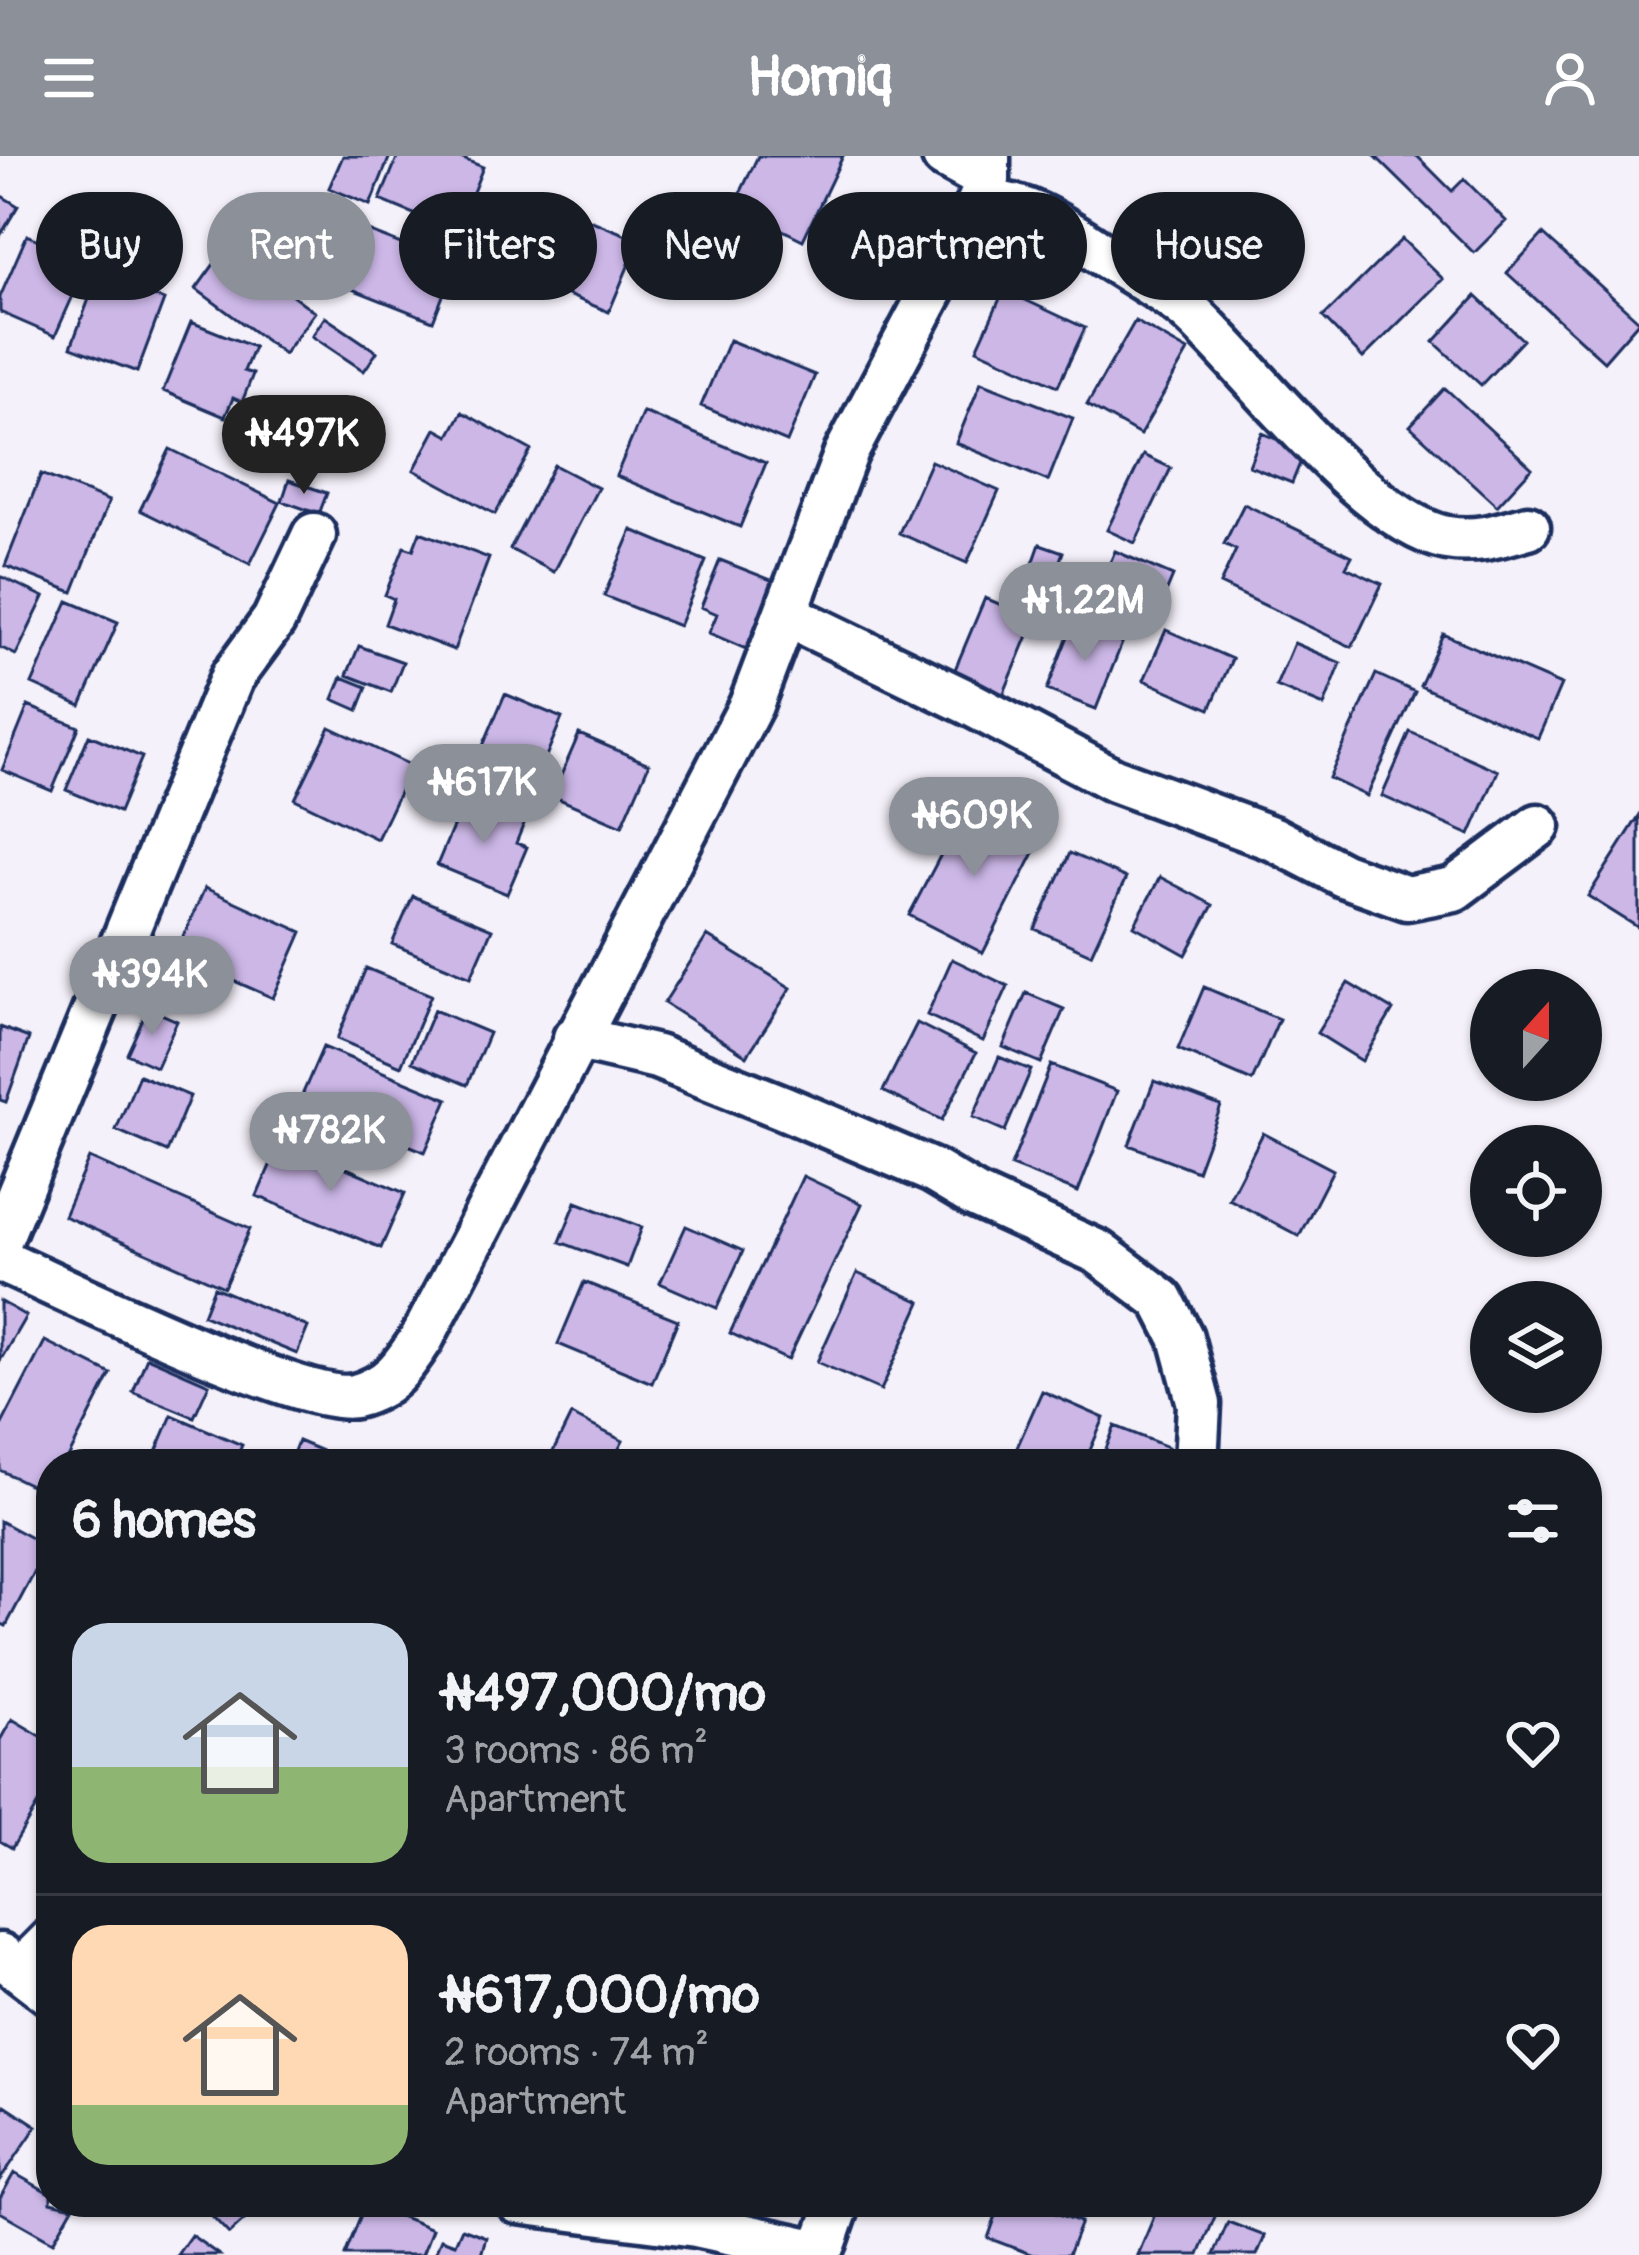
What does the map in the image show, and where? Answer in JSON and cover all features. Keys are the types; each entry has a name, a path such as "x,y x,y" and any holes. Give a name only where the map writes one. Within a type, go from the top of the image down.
{"street":[{"path":"944,156 985,179 1005,201 1051,220 1189,311 1353,479 1400,516 1442,537 1481,541 1528,527"},
{"path":"0,1260 287,1386 350,1397 393,1382 422,1338 751,705 846,453 985,179"},
{"path":"0,1240 232,677 274,620 314,535"},
{"path":"787,615 1114,780 1274,839 1343,874 1407,898 1454,889 1538,826"},
{"path":"575,1037 657,1057 782,1107 933,1171 975,1196 1098,1252 1162,1300 1181,1337 1199,1404 1197,1449"},
{"path":"634,2217 810,2250 825,2242 834,2217"}],"building":[{"path":"343,156 390,156 375,193 329,188"},
{"path":"398,156 456,156 483,167 473,192 399,192 399,208 380,200"},
{"path":"758,156 843,156 826,192 807,192 803,240 783,230 783,192 741,192"},
{"path":"1375,156 1417,156 1452,191 1464,179 1506,221 1474,253"},
{"path":"0,195 18,206 0,236"},
{"path":"597,223 621,233 621,283 609,312 580,300 597,300"},
{"path":"375,234 399,243 399,300 441,300 433,321 375,298"},
{"path":"1543,234 1639,321 1604,361 1507,273"},
{"path":"27,235 36,239 36,300 71,300 55,336 0,312 0,297"},
{"path":"1402,239 1443,279 1363,358 1323,317"},
{"path":"207,274 207,297 196,289"},
{"path":"1476,296 1523,340 1481,385 1434,342"},
{"path":"89,300 164,300 137,372 71,347"},
{"path":"211,300 299,300 315,312 284,354"},
{"path":"999,300 1025,300 1085,328 1058,386 977,349"},
{"path":"325,317 377,352 364,371 312,336"},
{"path":"1135,321 1188,351 1140,435 1087,405"},
{"path":"191,322 254,347 244,371 253,374 242,402 233,398 225,417 163,391"},
{"path":"729,340 815,375 787,442 701,406"},
{"path":"981,382 1073,418 1048,481 956,443"},
{"path":"1445,388 1532,468 1497,506 1410,426"},
{"path":"462,412 531,450 495,514 414,470 436,429 449,436"},
{"path":"643,412 766,463 740,527 616,476"},
{"path":"1262,433 1305,451 1292,483 1249,466"},
{"path":"170,449 280,503 250,564 140,510"},
{"path":"1143,455 1171,468 1135,543 1107,530"},
{"path":"931,461 999,491 967,563 899,533"},
{"path":"554,465 598,488 554,572 510,549"},
{"path":"41,474 109,501 73,592 5,566"},
{"path":"289,480 327,493 319,514 282,501"},
{"path":"1244,504 1352,556 1346,567 1382,584 1352,647 1220,584 1236,550 1224,544"},
{"path":"632,530 706,561 679,626 604,596"},
{"path":"420,532 489,558 454,650 385,624 394,599 385,595 404,547 413,550"},
{"path":"1040,544 1063,552 1046,600 1023,592"},
{"path":"1115,551 1173,576 1151,628 1093,603"},
{"path":"720,560 774,581 746,649 709,633 717,614 701,607"},
{"path":"0,576 44,597 16,655 0,647"},
{"path":"985,598 1035,619 1001,700 951,679"},
{"path":"68,601 118,622 81,706 32,684"},
{"path":"1075,618 1124,638 1096,709 1047,690"},
{"path":"1166,630 1232,659 1210,709 1144,680"},
{"path":"1443,634 1561,685 1538,738 1420,686"},
{"path":"1294,643 1341,663 1324,706 1276,686"},
{"path":"359,646 403,662 391,692 347,675"},
{"path":"1376,674 1415,692 1367,796 1329,778"},
{"path":"342,677 367,687 358,710 333,699"},
{"path":"505,694 562,718 534,785 477,760"},
{"path":"28,706 79,727 52,791 2,770"},
{"path":"330,727 412,766 377,839 295,799"},
{"path":"1410,732 1498,771 1470,835 1382,796"},
{"path":"579,734 649,764 622,826 552,796"},
{"path":"89,735 142,757 119,812 66,790"},
{"path":"466,796 525,821 516,843 527,847 507,894 437,865"},
{"path":"967,805 1039,843 983,953 909,915"},
{"path":"1639,816 1639,928 1588,896"},
{"path":"1070,853 1126,878 1091,954 1035,929"},
{"path":"1160,877 1213,905 1186,955 1134,926"},
{"path":"205,888 302,932 273,998 191,962 194,955 178,948"},
{"path":"413,896 492,929 471,977 392,944"},
{"path":"707,936 791,988 747,1056 664,1003"},
{"path":"952,959 1008,986 983,1041 927,1015"},
{"path":"366,968 431,995 401,1066 337,1039"},
{"path":"1348,983 1393,1010 1362,1061 1317,1033"},
{"path":"1204,987 1279,1019 1252,1081 1178,1049"},
{"path":"1026,993 1064,1009 1041,1063 1003,1047"},
{"path":"148,1008 177,1021 156,1067 127,1054"},
{"path":"434,1010 489,1033 467,1085 412,1062"},
{"path":"917,1023 976,1053 942,1120 883,1091"},
{"path":"0,1027 29,1038 6,1102 0,1100"},
{"path":"323,1047 448,1099 425,1152 300,1100"},
{"path":"999,1057 1031,1070 1005,1131 973,1117"},
{"path":"1051,1065 1117,1091 1078,1192 1011,1166"},
{"path":"139,1075 190,1096 167,1152 116,1130"},
{"path":"1154,1081 1221,1106 1197,1171 1129,1145"},
{"path":"1263,1133 1333,1170 1299,1236 1229,1199"},
{"path":"281,1140 405,1193 381,1248 257,1196"},
{"path":"89,1158 250,1229 224,1287 64,1216"},
{"path":"803,1176 862,1204 788,1360 730,1333"},
{"path":"576,1202 642,1227 627,1267 560,1242"},
{"path":"686,1226 743,1251 717,1308 660,1283"},
{"path":"857,1273 921,1302 881,1390 817,1362"},
{"path":"584,1282 678,1320 652,1383 558,1344"},
{"path":"214,1287 308,1327 297,1354 203,1315"},
{"path":"0,1301 26,1316 0,1361"},
{"path":"45,1341 111,1374 73,1449 36,1449 36,1488 0,1470 0,1428"},
{"path":"147,1357 209,1384 194,1417 133,1392"},
{"path":"1042,1391 1104,1418 1091,1449 1016,1449"},
{"path":"172,1415 242,1445 240,1449 157,1449"},
{"path":"571,1415 623,1441 619,1449 554,1449"},
{"path":"1115,1426 1168,1447 1167,1449 1106,1449"},
{"path":"0,1521 36,1540 36,1570 6,1626 0,1623"},
{"path":"12,1719 36,1733 36,1807 12,1848 0,1841 0,1740"},
{"path":"5,2105 36,2127 0,2180 0,2113"},
{"path":"14,2173 36,2185 36,2217 67,2217 53,2242 0,2212 0,2198"},
{"path":"213,2217 248,2217 229,2234"},
{"path":"360,2217 403,2217 432,2229 422,2255 345,2255"},
{"path":"996,2217 1067,2217 1081,2222 1068,2255 1033,2255 988,2238"},
{"path":"1154,2217 1215,2217 1199,2255 1138,2255"},
{"path":"1228,2222 1265,2236 1257,2255 1214,2255"},
{"path":"462,2228 486,2237 481,2255 434,2255 441,2239 455,2244"},
{"path":"191,2235 219,2255 177,2255"}]}
